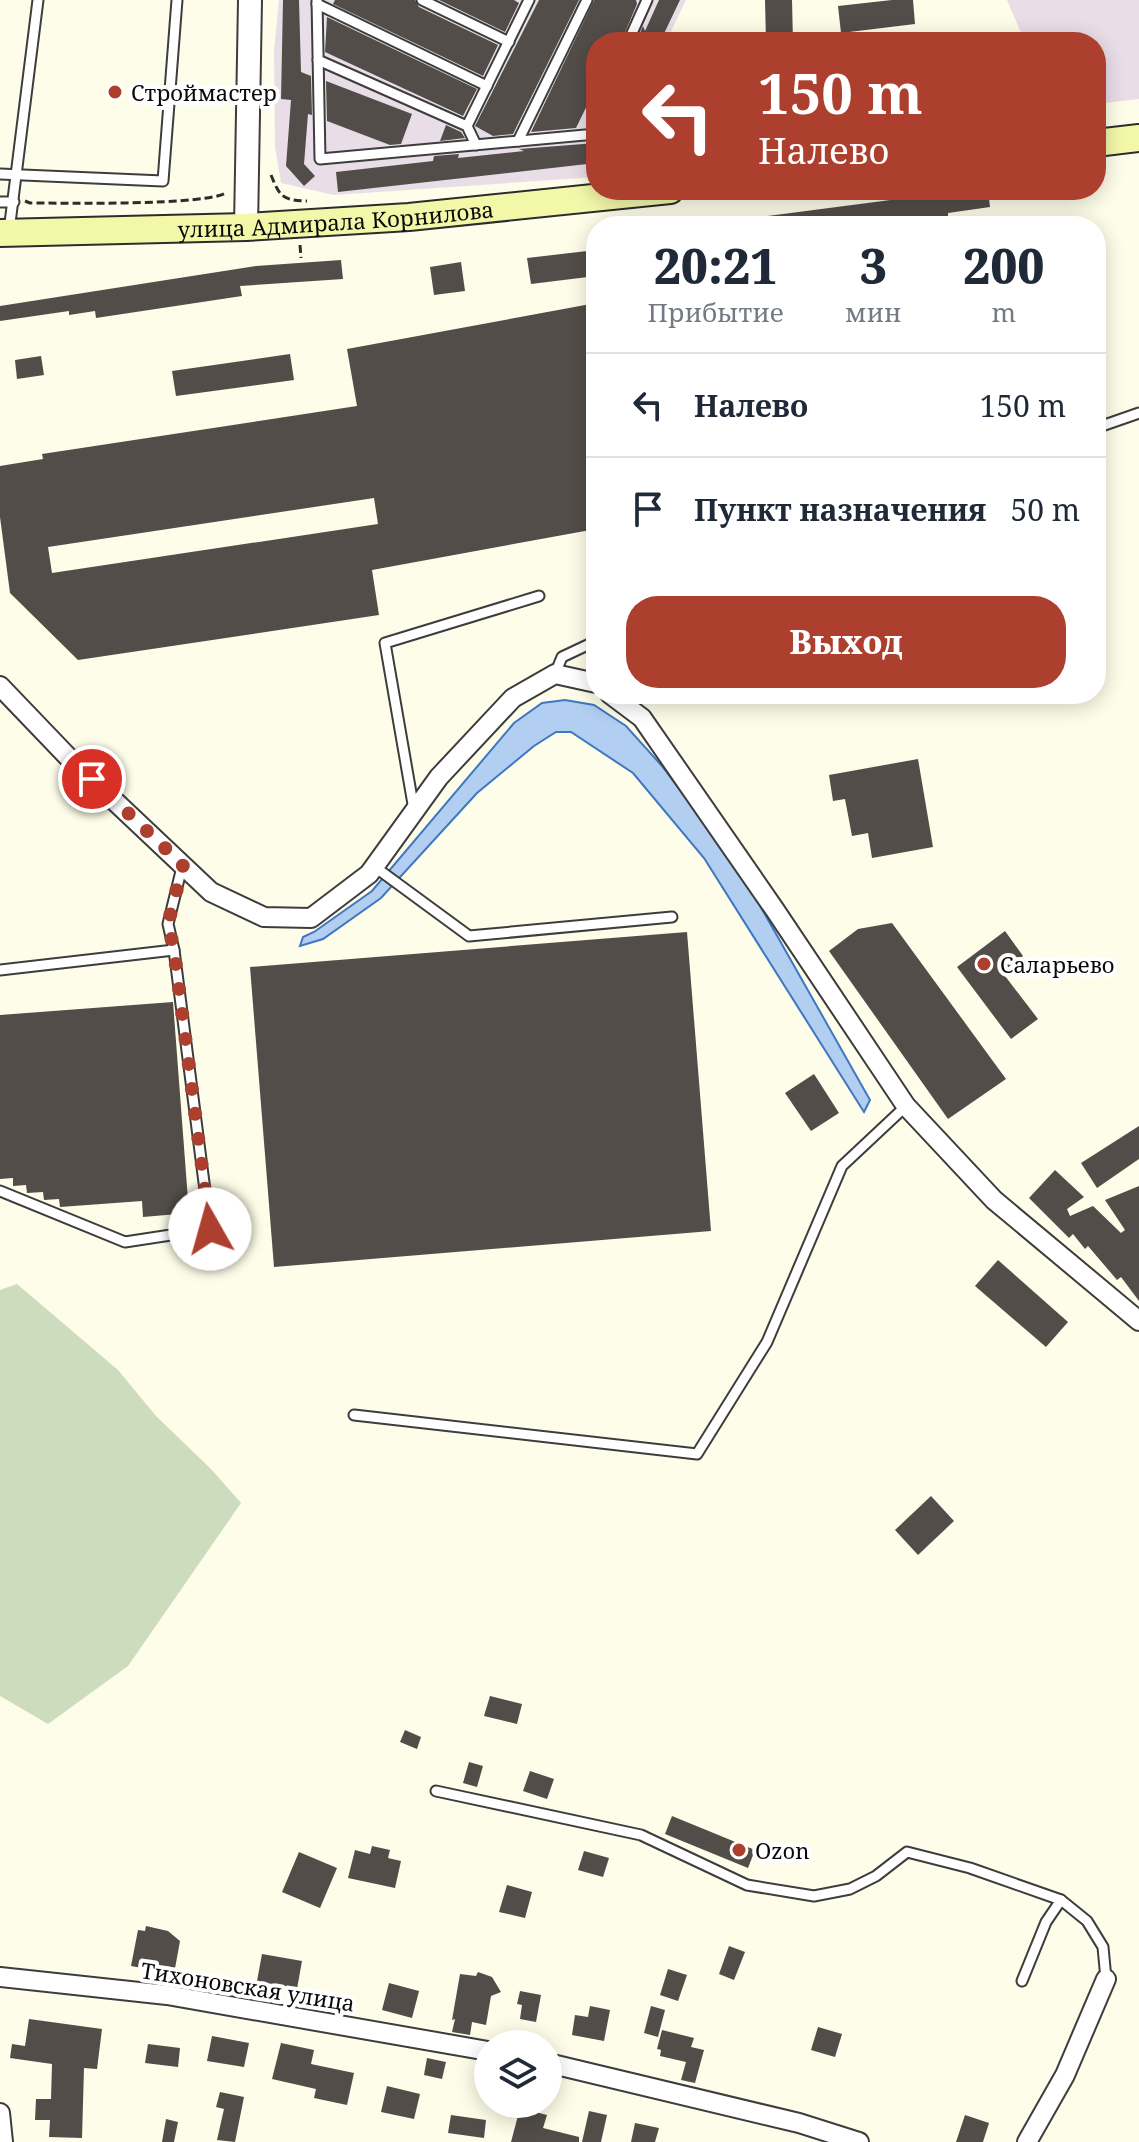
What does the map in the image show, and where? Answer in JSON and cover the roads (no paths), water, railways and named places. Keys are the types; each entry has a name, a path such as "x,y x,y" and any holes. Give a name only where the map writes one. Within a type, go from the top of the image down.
{"main road":[{"path":"1106,142 1139,138"},
{"name":"улица Адмирала Корнилова","path":"4,233 246,227 409,217 586,199"}],"street":[{"path":"246,227 250,0"},
{"path":"0,686 69,758 211,892 264,917 311,918 369,874 439,777 513,698 555,674 586,681"},
{"path":"623,704 642,718 906,1106 994,1200 1139,1321"},
{"name":"Тихоновская улица","path":"0,1977 167,1995 474,2049"},
{"path":"1027,2142 1065,2075 1106,1979"},
{"path":"562,2066 799,2123 859,2142"},
{"path":"0,2113 3,2142"}],"lane":[{"path":"4,233 18,174 38,0"},
{"path":"0,174 163,181 177,0"},
{"path":"422,0 509,42"},
{"path":"467,126 529,0"},
{"path":"518,141 587,0"},
{"path":"633,32 647,0"},
{"path":"487,86 317,2 320,159 586,135"},
{"path":"318,60 467,126 476,145"},
{"path":"0,202 14,199"},
{"path":"1106,425 1139,413"},
{"path":"415,814 385,643 539,596"},
{"path":"555,674 562,657 586,646"},
{"path":"0,1191 125,1242 210,1229 168,924 183,865"},
{"path":"375,867 469,936 672,917"},
{"path":"0,970 174,950"},
{"path":"354,1415 697,1454 767,1342 842,1166 906,1106"},
{"path":"436,1791 641,1835 747,1885 778,1891 814,1896 850,1889 876,1876 907,1852 970,1868 1061,1900 1087,1921 1103,1947 1106,1979"},
{"path":"1022,1981 1046,1922 1061,1900"}],"water":[{"path":"565,700 594,705 626,726 662,766 741,872 870,1100 864,1112 704,858 633,773 571,732 556,732 534,746 477,793 381,898 323,939 300,946 303,937 372,891 514,723 542,703"}],"place":[{"name":"Строймастер","path":"115,92"},
{"name":"Саларьево","path":"984,964"},
{"name":"Ozon","path":"739,1850"}]}
